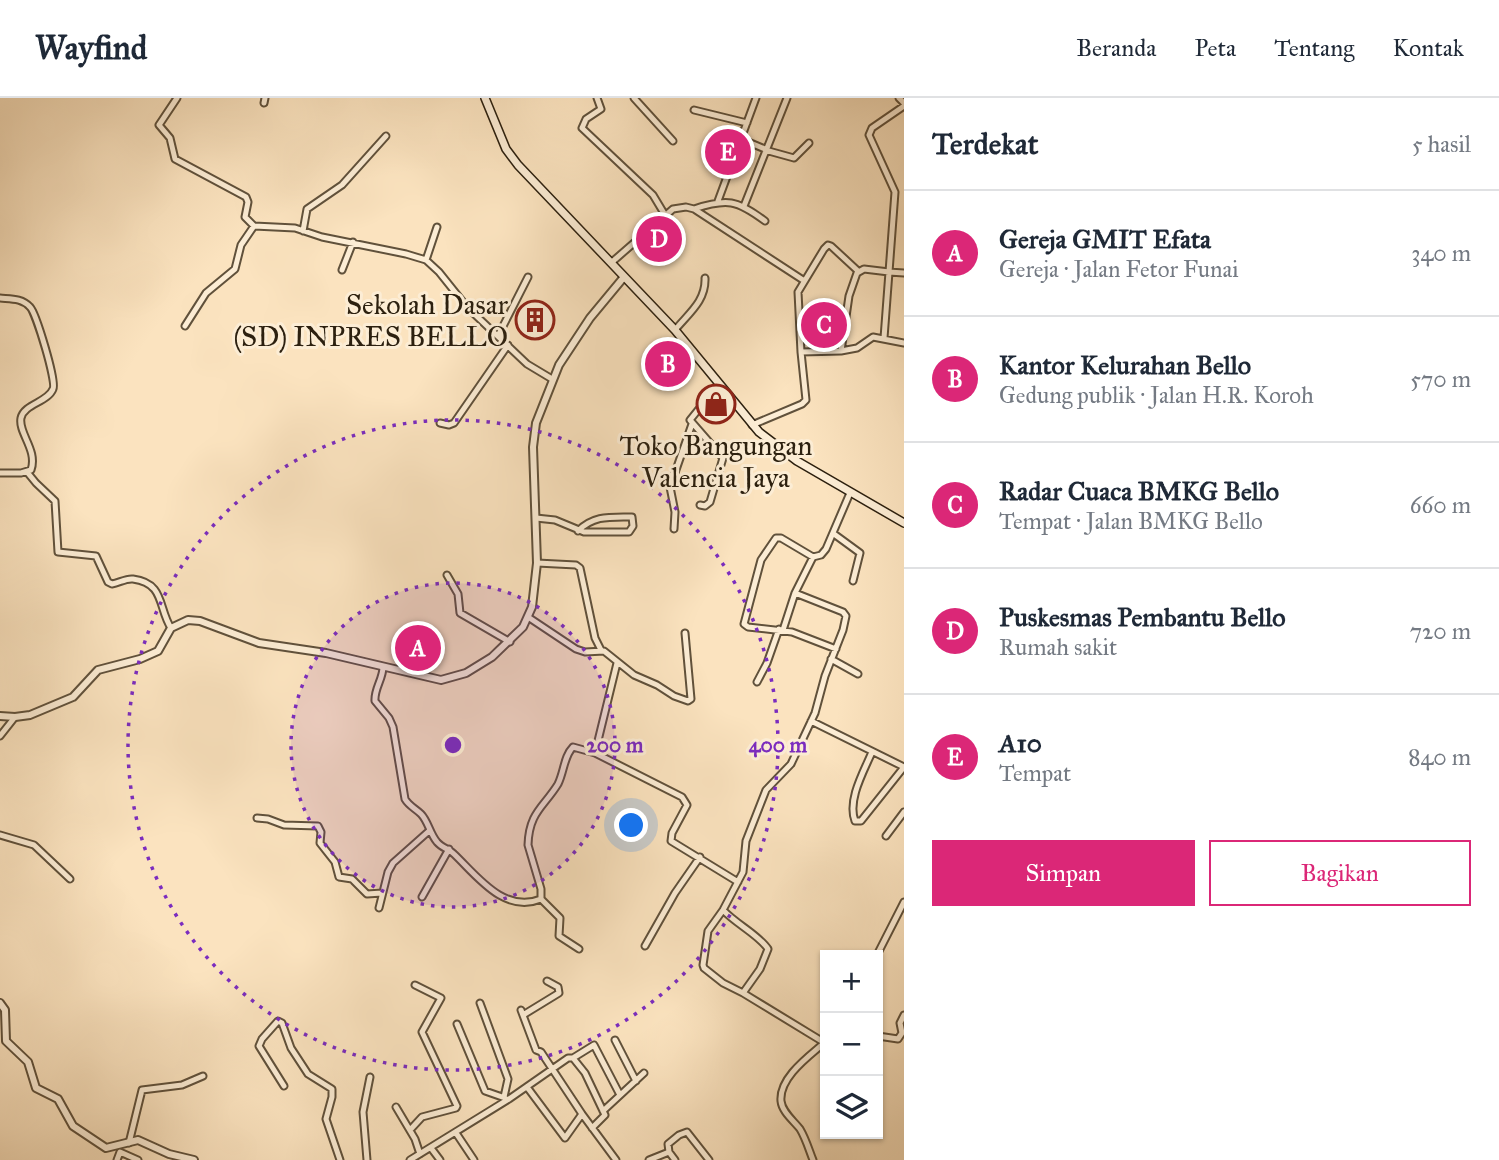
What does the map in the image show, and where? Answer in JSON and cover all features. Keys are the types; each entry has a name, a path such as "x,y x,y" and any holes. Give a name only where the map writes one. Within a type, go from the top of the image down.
{"main road":[{"path":"485,98 513,158 675,330 752,425 782,451 904,523"}],"street":[{"path":"177,98 159,125 170,138 175,159 246,197 248,202 245,219 254,226 284,227 426,261 439,272 467,307 527,364 552,379"},
{"path":"597,98 601,108 583,122 583,130 653,195 665,215"},
{"path":"634,98 673,141"},
{"path":"718,201 756,98"},
{"path":"744,206 787,98"},
{"path":"884,338 895,192 869,135 872,128 904,105 899,98"},
{"path":"694,110 747,123"},
{"path":"303,231 307,209 342,185 386,136"},
{"path":"741,139 794,158 809,143"},
{"path":"612,262 676,208 694,209 718,201 744,206 765,221"},
{"path":"694,209 803,280"},
{"path":"185,326 206,293 235,269 241,246 254,226"},
{"path":"426,261 437,227"},
{"path":"342,270 353,242"},
{"path":"752,425 805,402 797,297 803,280 828,245 858,271"},
{"path":"858,271 864,269 904,273"},
{"path":"841,351 849,296 858,271"},
{"path":"498,336 528,277"},
{"path":"0,716 15,717 40,712 74,697 93,674 105,667 140,659 158,651 171,628 181,622 200,621 259,643 326,653 441,680 466,673 484,662 510,642 523,627 532,607 537,563 533,440 536,422 552,379 574,341 624,277"},
{"path":"675,330 702,299 706,289 705,278"},
{"path":"0,298 19,300 33,310 54,386 52,391 22,416 33,458 32,468 27,472 0,473"},
{"path":"801,352 841,351 866,344 873,337 904,343"},
{"path":"440,423 451,425 456,420 508,345"},
{"path":"674,529 675,512 670,487 692,424 692,416 719,384"},
{"path":"692,424 723,458 710,502 705,506 700,505"},
{"path":"27,472 55,501 58,552 94,556 112,584 131,579 151,586 160,595 164,618 171,628"},
{"path":"757,682 781,630 794,593 813,557 823,553 834,534 850,493"},
{"path":"536,518 555,520 578,531 629,531 634,521 632,517 594,519 578,531"},
{"path":"834,534 860,553 853,581"},
{"path":"813,557 778,538 763,556 744,624 810,637 836,649"},
{"path":"537,563 576,565 580,568 595,638 601,650"},
{"path":"447,575 458,594 460,613 510,642"},
{"path":"794,593 845,613 843,630 811,721 794,759 766,790 746,841 743,851 745,861 738,882 708,931 703,967 723,982 820,1040"},
{"path":"528,617 579,650 601,650 634,675 668,693 691,700 685,633"},
{"path":"831,659 858,674"},
{"path":"595,752 617,663"},
{"path":"383,667 374,701 393,727 404,799 412,809 421,814 429,831 441,846 449,849 487,887 506,898 523,902 541,899"},
{"path":"0,736 15,717"},
{"path":"811,721 904,767 861,821 855,821 853,809 857,789 872,752"},
{"path":"579,949 559,936 560,918 541,899 541,889 527,842 536,811 558,784 570,749 595,752 685,800 685,808 672,833 671,841 738,882"},
{"path":"886,836 904,812"},
{"path":"257,818 284,825 317,826 321,832 320,844 334,862 339,877 352,879 367,894 382,893"},
{"path":"379,908 393,863 429,831"},
{"path":"0,835 34,845 70,879"},
{"path":"422,897 449,849"},
{"path":"645,946 675,893 700,857"},
{"path":"880,950 904,902"},
{"path":"723,910 768,949 760,969 743,993"},
{"path":"547,981 558,988 559,993 522,1012 536,1050 541,1052 616,1160"},
{"path":"410,1130 422,1117 457,1106 422,1032 440,1003 440,997 415,985"},
{"path":"0,1003 5,1010 6,1041 28,1062 36,1088 58,1099 73,1126 104,1147 140,1140 169,1154 194,1160"},
{"path":"480,1003 508,1079 507,1098"},
{"path":"883,1037 898,1039 902,1033 900,1023 904,1015"},
{"path":"284,1086 259,1046 278,1021 282,1023 291,1048 308,1074 332,1088 326,1119 340,1160"},
{"path":"457,1024 485,1091 507,1098"},
{"path":"615,1040 636,1081"},
{"path":"410,1160 456,1133 568,1058 573,1058 594,1045 620,1095"},
{"path":"813,1160 800,1129 782,1105 781,1098 793,1073 820,1046"},
{"path":"573,1058 585,1073 603,1111 604,1117 593,1128"},
{"path":"603,1111 644,1073"},
{"path":"129,1143 142,1090 182,1085 203,1076"},
{"path":"367,1160 363,1112 370,1077"},
{"path":"527,1087 565,1138 582,1114"},
{"path":"396,1107 420,1154"},
{"path":"675,1160 669,1152 668,1144 687,1132 709,1160"},
{"path":"456,1133 474,1160"},
{"path":"431,1147 440,1160"},
{"path":"117,1160 120,1152 138,1160"},
{"path":"649,1160 669,1152"}],"place":[{"name":"A10","path":"728,152"},
{"name":"Puskesmas Pembantu Bello","path":"659,239"},
{"name":"Sekolah Dasar (SD) INPRES BELLO","path":"535,320"},
{"name":"Radar Cuaca BMKG Bello","path":"824,325"},
{"name":"Kantor Kelurahan Bello","path":"668,364"},
{"name":"Toko Bangungan Valencia Jaya","path":"716,404"},
{"name":"Gereja GMIT Efata","path":"418,648"}]}
